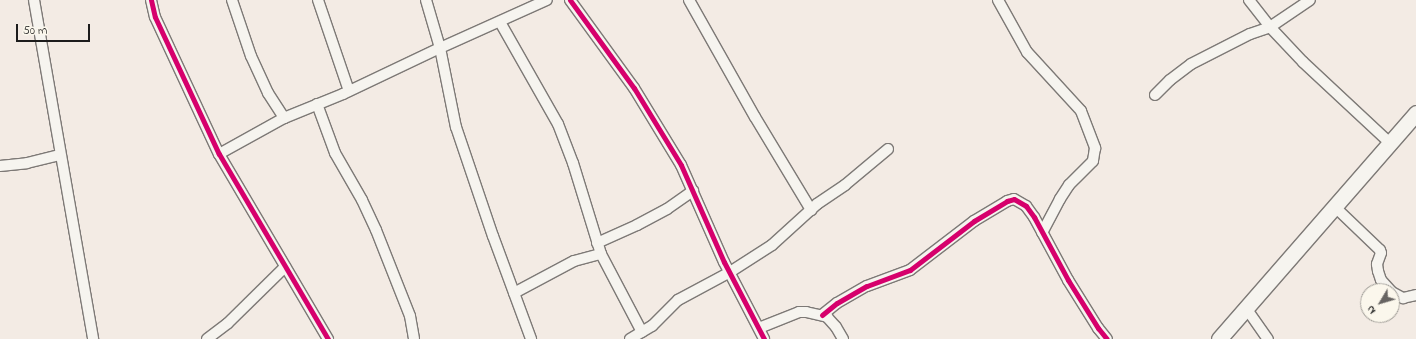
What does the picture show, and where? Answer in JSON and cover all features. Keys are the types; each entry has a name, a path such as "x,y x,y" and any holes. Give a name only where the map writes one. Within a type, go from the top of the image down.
{"street":[{"path":"34,0 93,339"},
{"path":"151,0 158,24 219,154 328,339"},
{"path":"232,0 251,56 268,93 284,118"},
{"path":"318,0 349,91"},
{"path":"426,0 440,48 456,127 531,339"},
{"path":"219,154 284,118 349,91 547,0"},
{"path":"570,0 634,88 681,165 730,272 764,339"},
{"path":"689,0 755,117 811,210"},
{"path":"998,0 1027,52 1081,111 1095,148 1093,161 1069,186 1060,199 1042,233"},
{"path":"1249,0 1270,26 1303,62 1390,143"},
{"path":"1154,95 1170,80 1191,64 1250,34 1270,26 1310,0"},
{"path":"500,22 558,124 573,163 601,254 642,332"},
{"path":"317,104 335,153 362,200 376,230 410,316 414,339"},
{"path":"1219,339 1416,113"},
{"path":"630,339 661,318 678,300 730,272 772,245 811,210 888,149"},
{"path":"0,166 27,163 60,155"},
{"path":"597,243 637,225 667,209 693,191"},
{"path":"822,315 837,303 867,286 910,270 974,221 1007,201 1014,200 1026,206 1068,280 1098,328 1107,339"},
{"path":"1335,207 1380,250 1381,253 1377,264 1381,280 1384,283"},
{"path":"514,293 574,261 601,254"},
{"path":"207,339 228,322 285,268"},
{"path":"1400,296 1403,298 1416,295"},
{"path":"1246,308 1268,339"},
{"path":"759,328 799,312 822,315 827,317 832,322 843,339"}],"cycle path":[{"path":"151,0 155,17 219,154 328,339"},
{"path":"570,0 634,88 681,165 724,262 764,339"},
{"path":"822,315 837,303 867,286 910,270 974,221 1007,201 1014,199 1026,206 1034,217 1068,280 1098,328 1107,339"}]}
